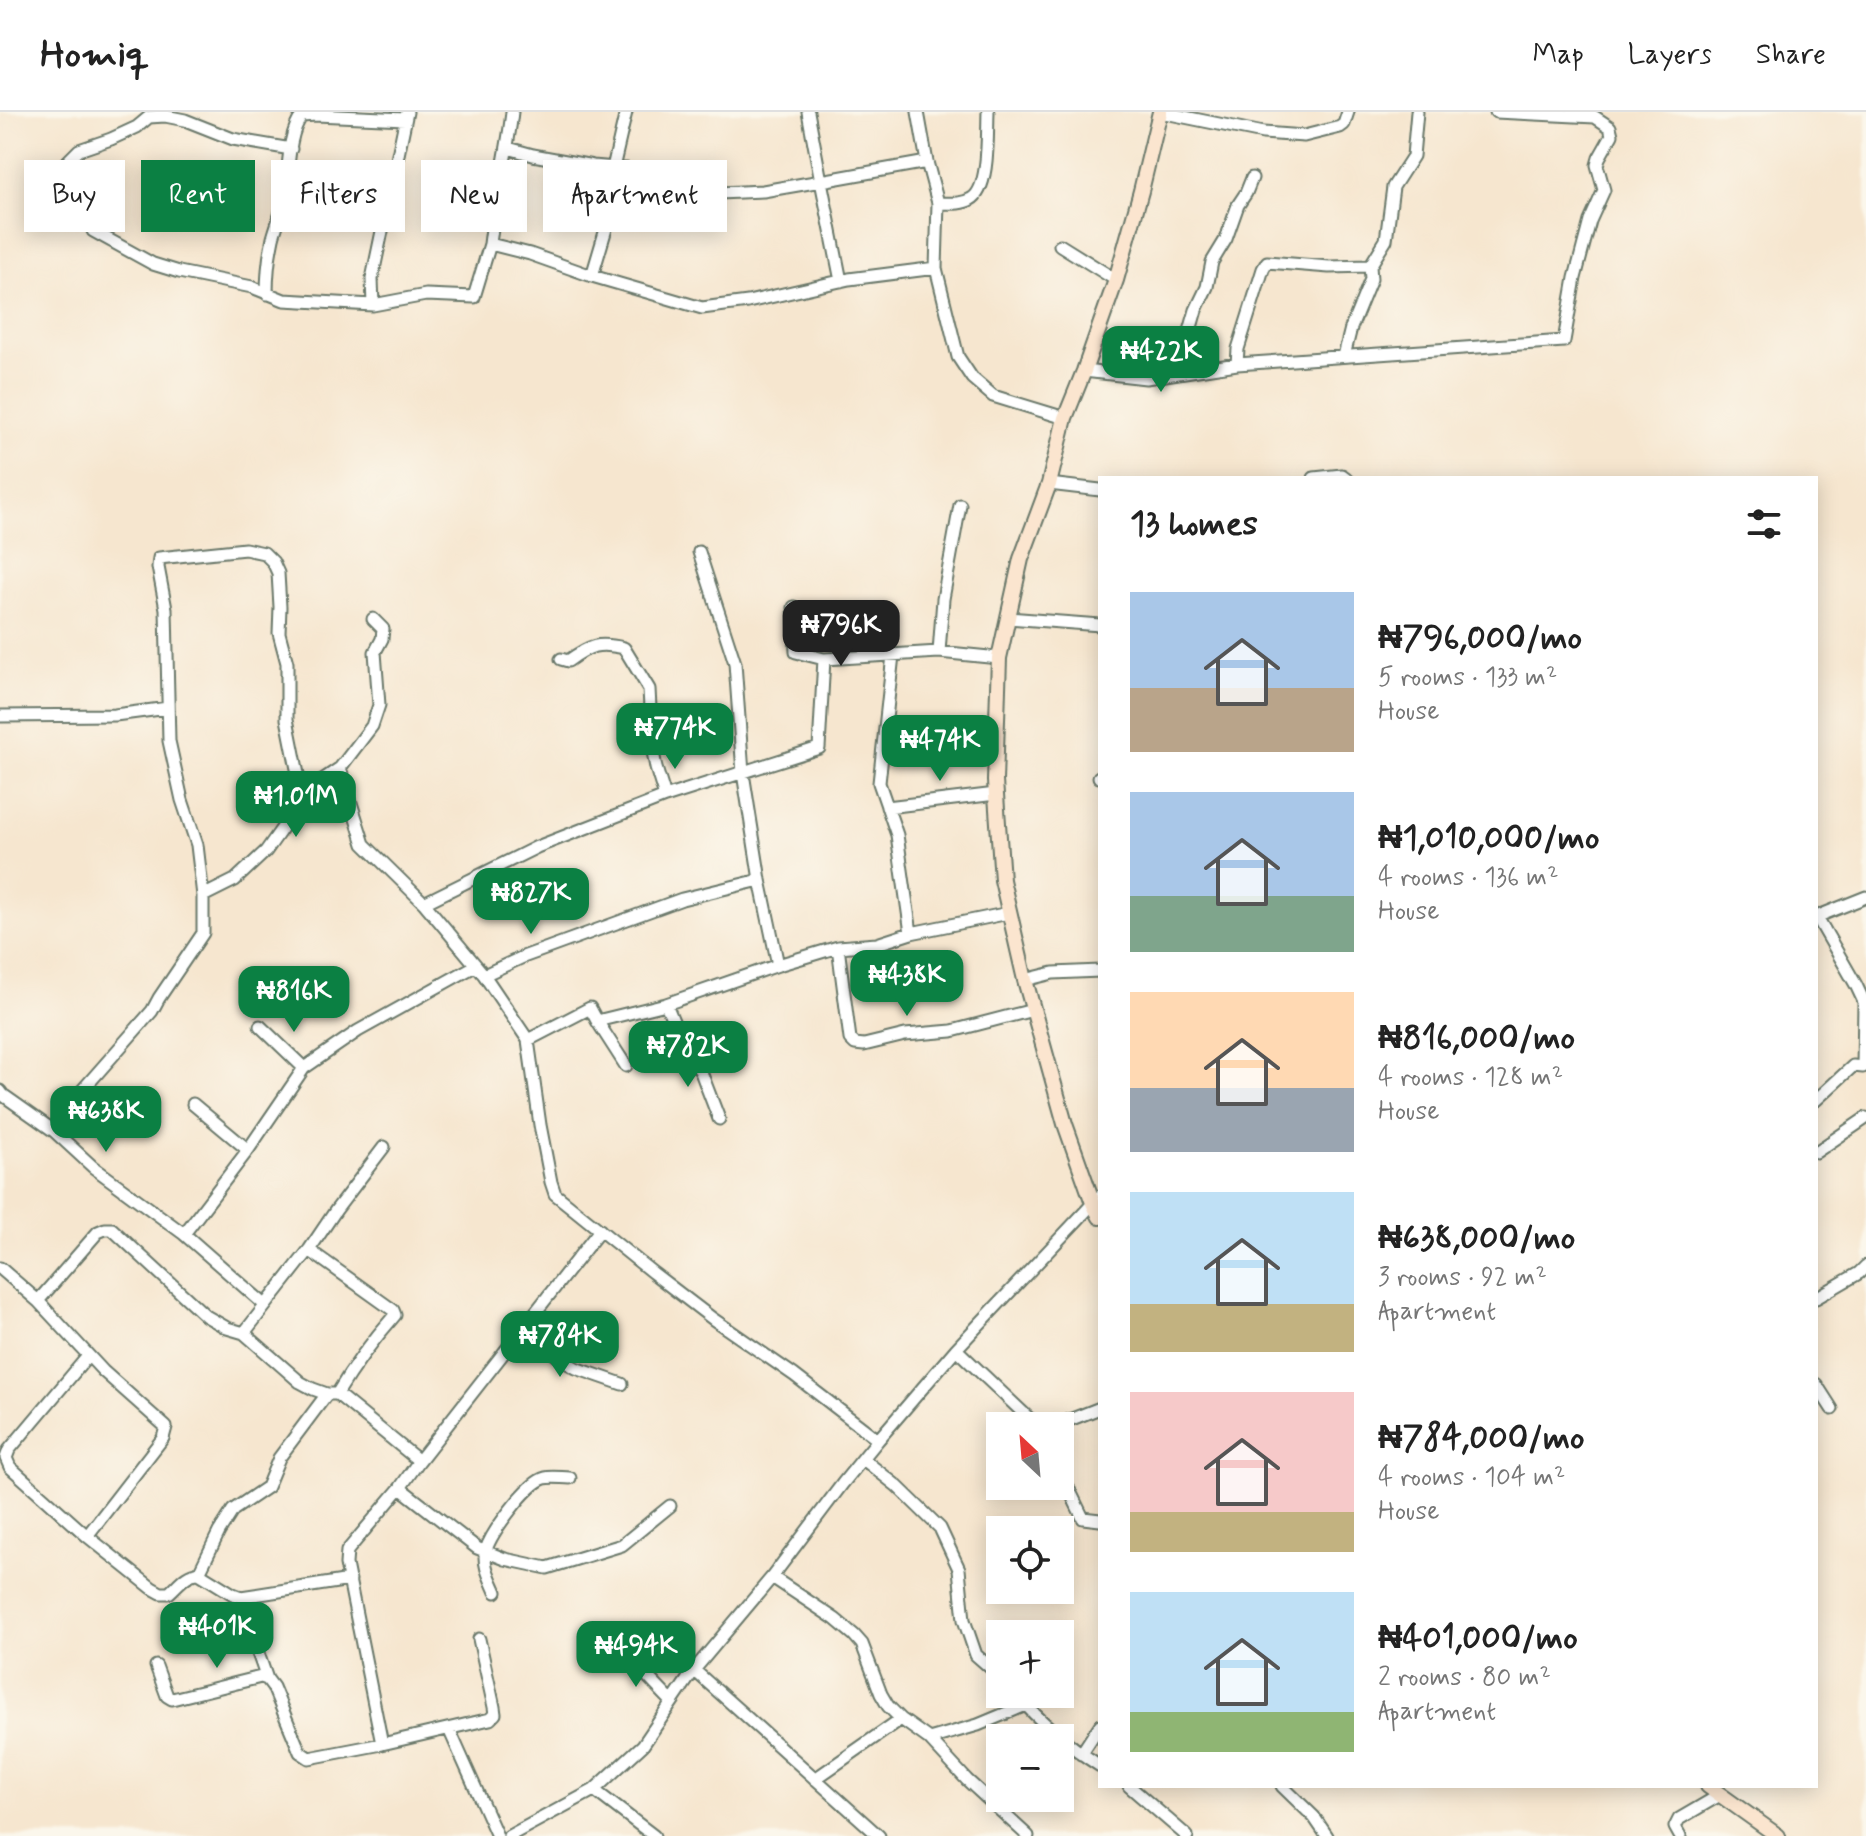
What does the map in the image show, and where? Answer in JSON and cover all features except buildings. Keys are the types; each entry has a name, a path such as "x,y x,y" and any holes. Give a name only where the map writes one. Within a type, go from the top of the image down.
{"street":[{"path":"291,149 233,139 185,120 149,117 137,127 79,150 64,165 59,177 87,213 93,231 153,264 179,272 252,287 284,300 373,305 426,295 474,297 490,244 512,112"},
{"path":"615,160 626,112"},
{"path":"808,112 841,281"},
{"path":"918,112 938,203 936,268 958,357 972,378 993,396 1065,418"},
{"path":"938,203 973,199 982,187 988,112"},
{"path":"509,1836 524,1833 594,1790 643,1745 694,1670 772,1577 878,1440 956,1349 1096,1199 1065,1124 1025,980 1002,880 996,794 999,658 1021,559 1049,484 1065,418 1116,280 1160,112 1263,133 1304,136 1340,127 1348,112"},
{"path":"1344,356 1351,328 1371,279 1370,266 1386,240 1393,187 1413,156 1417,112"},
{"path":"1084,371 1146,378 1237,364 1564,341 1575,278 1590,221 1604,190 1597,165 1612,135 1610,127 1595,117 1496,112"},
{"path":"267,294 273,240 285,198 296,123 302,116 316,115 406,116 372,279 373,305"},
{"path":"508,148 560,160"},
{"path":"727,193 763,191 927,162"},
{"path":"1188,338 1207,287 1212,262 1226,239 1252,178"},
{"path":"592,276 605,232"},
{"path":"490,244 702,308 748,302 841,281 936,268"},
{"path":"1060,245 1116,280"},
{"path":"1237,364 1238,349 1267,262 1329,267 1370,266"},
{"path":"1049,484 1098,490"},
{"path":"939,652 943,599 960,505"},
{"path":"54,1131 65,1110 152,1011 203,933 203,896 197,845 182,800 169,741 166,609 159,558 245,549 264,553 273,562 278,573 279,633 287,663 287,719 302,794"},
{"path":"699,552 735,663 743,773 760,880 778,965"},
{"path":"794,607 796,652 824,659 939,652 999,658"},
{"path":"1008,618 1098,625"},
{"path":"203,896 235,880 266,851 302,794 340,768 372,726 379,705 375,652 383,629 373,619"},
{"path":"561,659 568,661 585,648 596,646 608,644 624,648 649,689 652,746 665,797"},
{"path":"893,655 879,783 897,835 911,933"},
{"path":"424,903 537,847 665,797 819,748 824,659"},
{"path":"0,716 115,715 168,708"},
{"path":"340,768 364,844 424,903 484,975 528,1040 555,1194 701,1310 794,1375 878,1440"},
{"path":"887,807 996,794"},
{"path":"484,975 523,957 682,899 760,880"},
{"path":"1818,916 1866,897"},
{"path":"597,1021 666,1004 838,947 877,944 911,933 1009,913"},
{"path":"1818,920 1864,1002 1865,1027 1864,1072 1853,1066 1818,1098"},
{"path":"838,947 850,1039 855,1044 952,1031 1033,1010"},
{"path":"184,1234 248,1150 304,1068 358,1031 475,966"},
{"path":"1025,980 1053,973 1098,971"},
{"path":"666,1004 683,1045 701,1072 719,1119"},
{"path":"528,1040 590,1008 626,1066"},
{"path":"260,1026 304,1068"},
{"path":"0,1091 54,1131 93,1167 184,1234 265,1305"},
{"path":"193,1104 248,1150"},
{"path":"1818,1149 1866,1118"},
{"path":"244,1333 384,1147"},
{"path":"38,1301 98,1232 112,1229 206,1316 244,1333 300,1382 332,1394 419,1461"},
{"path":"382,1744 346,1564 347,1551 400,1488 600,1230"},
{"path":"199,1573 233,1510 267,1487 279,1458 395,1315 393,1310 309,1250"},
{"path":"1818,1297 1866,1266"},
{"path":"0,1268 38,1301 88,1356 166,1427 163,1438 87,1536"},
{"path":"523,1329 576,1368 622,1384"},
{"path":"956,1349 1022,1412"},
{"path":"88,1356 9,1450 6,1458 10,1467 87,1536 161,1593 169,1593 189,1574 199,1573 241,1597 350,1580"},
{"path":"1818,1387 1832,1409"},
{"path":"1074,1418 1098,1409"},
{"path":"863,1459 897,1486 940,1528 959,1569 964,1620 976,1655 986,1664"},
{"path":"496,1592 486,1567 486,1551 503,1519 533,1484 544,1478 570,1478"},
{"path":"400,1488 477,1548 505,1559 547,1568 622,1545 670,1506"},
{"path":"1074,1500 1083,1518 1098,1520"},
{"path":"772,1577 835,1619 862,1644 888,1706 929,1739 967,1780 1028,1836"},
{"path":"241,1597 267,1679 303,1756 316,1758 490,1719 495,1714 479,1639"},
{"path":"625,1653 671,1701"},
{"path":"156,1666 167,1696 172,1699 261,1677 267,1679"},
{"path":"694,1670 879,1836"},
{"path":"929,1739 978,1725 1019,1708"},
{"path":"1029,1708 1052,1731 1098,1765"},
{"path":"815,1779 901,1719"},
{"path":"1081,1754 1098,1728"},
{"path":"449,1729 497,1836"},
{"path":"1132,1788 1185,1834"},
{"path":"1284,1788 1314,1817 1327,1836"},
{"path":"594,1790 654,1836"},
{"path":"1680,1836 1675,1827 1679,1819 1714,1791 1778,1836"}]}
